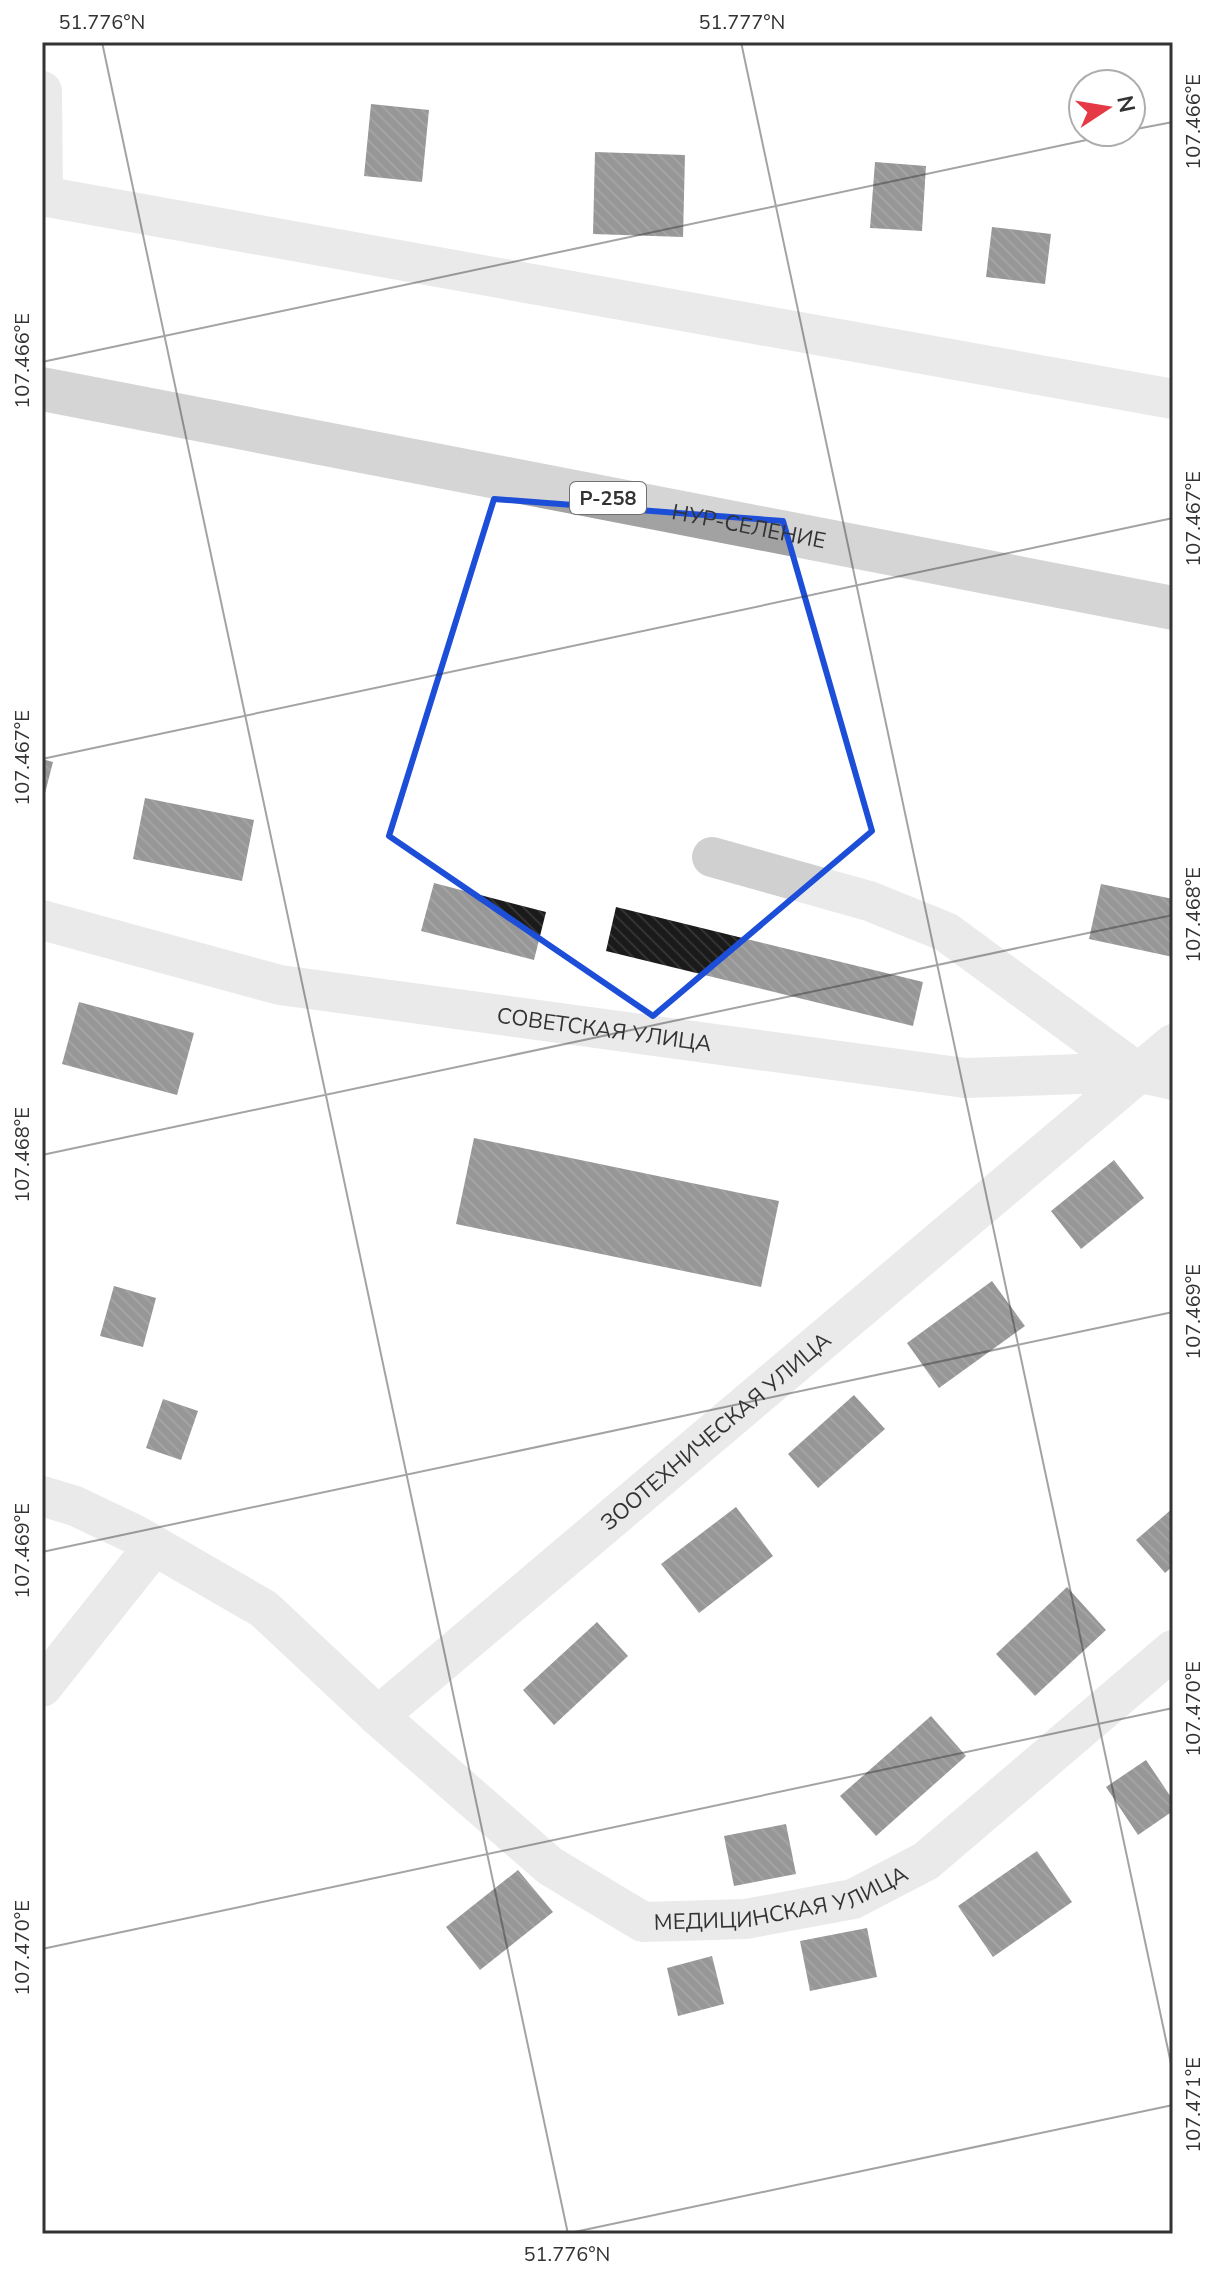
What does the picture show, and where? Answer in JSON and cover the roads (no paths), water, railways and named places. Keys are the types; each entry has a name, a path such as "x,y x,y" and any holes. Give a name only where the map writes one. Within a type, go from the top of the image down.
{"highway":[{"name":"НУР-СЕЛЕНИЕ","path":"42,389 1173,608"}],"street":[{"path":"42,91 43,196 1173,399"},
{"path":"712,857 869,901 946,932 1155,1076"},
{"name":"СОВЕТСКАЯ УЛИЦА","path":"42,920 296,987 965,1078 1155,1076"},
{"name":"ЗООТЕХНИЧЕСКАЯ УЛИЦА","path":"378,1716 1155,1076 1173,1044"},
{"path":"42,1496 75,1506 154,1546 264,1609 378,1716"},
{"path":"42,1687 154,1546"},
{"name":"МЕДИЦИНСКАЯ УЛИЦА","path":"378,1716 550,1866 643,1922 746,1919 853,1899 926,1861 1173,1650"}]}
